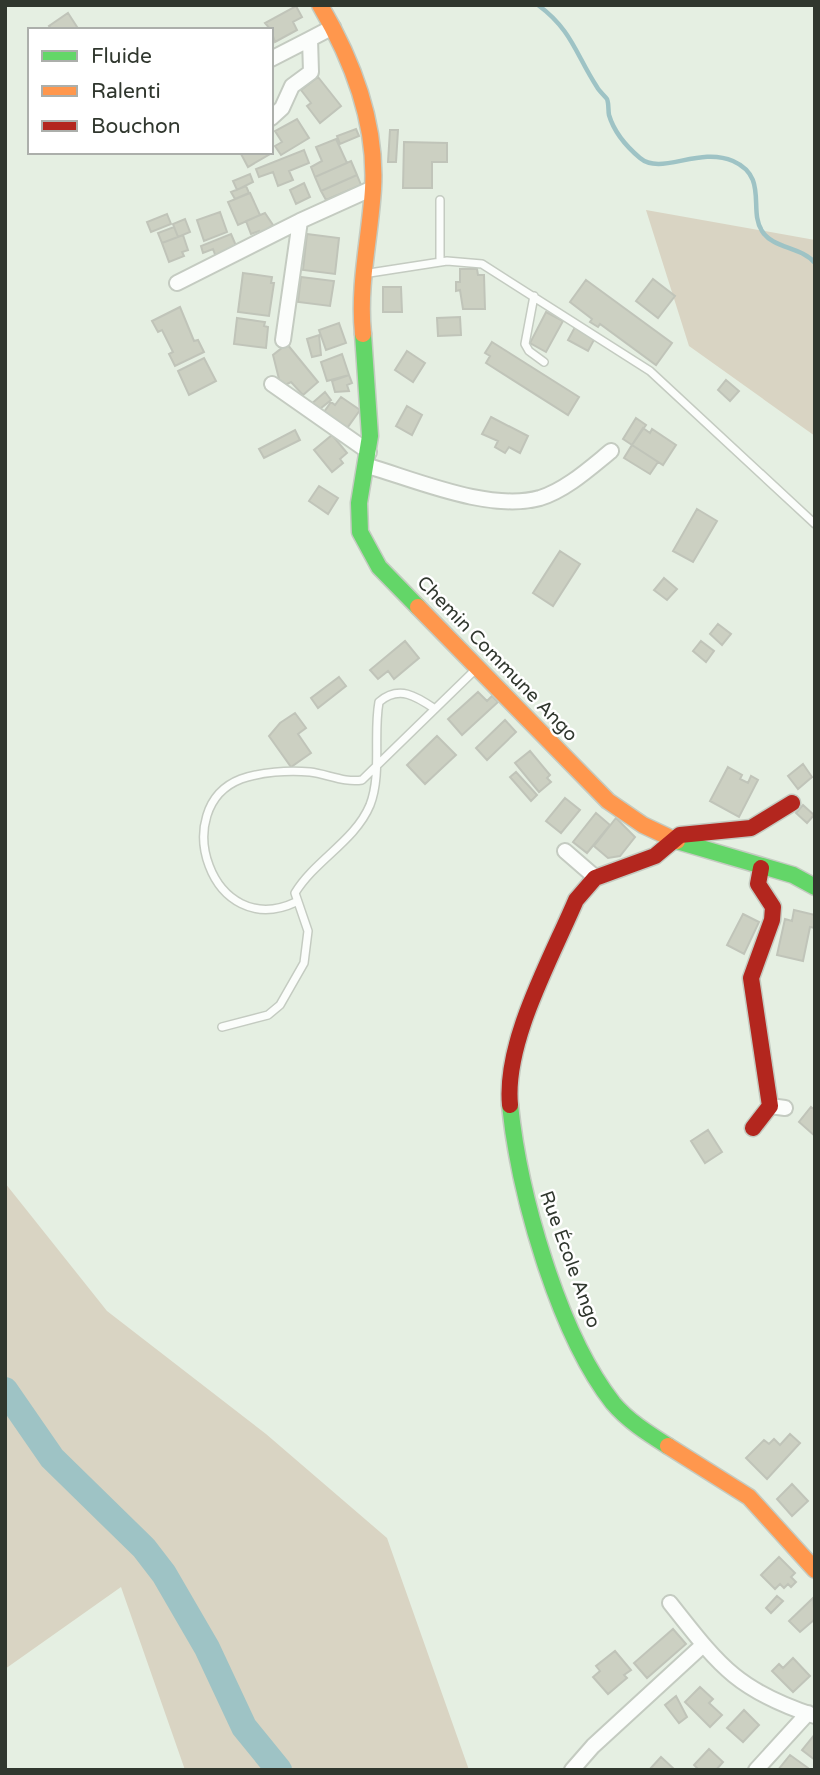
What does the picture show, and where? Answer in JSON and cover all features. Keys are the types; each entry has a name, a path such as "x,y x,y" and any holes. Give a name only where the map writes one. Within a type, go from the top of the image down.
{"street":[{"name":"Chemin Commune Ango","path":"320,5 348,55 361,96 370,143 373,188 361,308 368,376 368,459 356,507 360,538 369,553 608,801 640,824 673,842 761,868 799,876 815,887"},
{"path":"273,58 333,27"},
{"path":"273,116 282,108 292,86 311,72 310,40"},
{"path":"177,283 300,221 373,188"},
{"path":"283,340 300,221"},
{"path":"272,384 368,459 467,495 511,502 542,497 563,487 611,451"},
{"path":"565,851 595,877 653,857 680,835 708,836 755,828 770,821 792,803"},
{"path":"753,1128 778,1107 751,978 773,913 771,901 758,884 761,868"},
{"name":"Rue École Ango","path":"595,877 587,884 571,911 512,1055 509,1096 520,1176 583,1355 612,1401 651,1436 751,1499 815,1570"},
{"path":"670,1603 703,1645 734,1678 751,1690 812,1713 756,1770"},
{"path":"572,1770 593,1746 703,1645"}],"lane":[{"path":"440,200 440,262"},
{"path":"363,274 440,262 482,264 650,371 815,524"},
{"path":"534,296 525,344 529,351 544,362"},
{"path":"296,902 268,912 254,910 224,892 213,876 205,837 205,816 211,800 222,789 259,774 309,772 354,782 362,780 479,666"},
{"path":"222,1027 268,1015 280,1005 304,963 308,932 296,902 295,892 352,833 369,807 376,782 374,769 380,702 388,694 404,692 435,709"}],"shaded area":[{"path":"646,210 815,240 815,436 689,346"},
{"path":"5,1183 107,1311 266,1434 387,1538 469,1770 185,1770 121,1587 5,1669"}],"building":[{"path":"296,6 302,17 293,22 297,30 275,42 273,28 265,23"},
{"path":"68,13 78,28 50,28 49,26"},
{"path":"318,77 341,106 320,123 307,106 311,103 301,90"},
{"path":"297,119 309,138 281,155 275,146 282,142 275,131"},
{"path":"356,129 359,136 340,144 337,136"},
{"path":"390,130 398,130 396,162 388,162"},
{"path":"336,139 347,163 315,177 311,167 322,161 316,147"},
{"path":"404,142 447,143 447,162 432,162 432,188 403,188"},
{"path":"304,150 309,163 289,171 293,180 278,186 273,172 259,177 256,169"},
{"path":"241,154 270,154 248,167"},
{"path":"351,161 357,175 321,191 315,177"},
{"path":"250,174 253,182 237,190 233,181"},
{"path":"357,175 361,185 326,200 321,191"},
{"path":"304,183 310,197 296,204 290,190"},
{"path":"246,186 249,193 235,199 231,192"},
{"path":"250,193 260,215 238,225 228,202"},
{"path":"220,212 227,232 204,241 197,220"},
{"path":"265,213 273,225 260,234 259,231 251,234 246,221"},
{"path":"167,214 171,224 151,232 147,222"},
{"path":"185,219 190,232 178,237 173,224"},
{"path":"174,227 178,237 162,243 158,233"},
{"path":"231,234 237,248 216,257 213,249 203,253 201,246"},
{"path":"307,234 339,238 335,274 303,270"},
{"path":"183,235 188,250 182,252 184,256 169,262 162,243"},
{"path":"460,269 477,269 478,275 484,275 485,309 463,309 460,290 456,291 456,282 460,282"},
{"path":"243,273 272,277 271,283 274,283 269,316 238,312"},
{"path":"301,277 334,281 330,306 298,302"},
{"path":"653,279 675,296 658,318 636,301"},
{"path":"586,280 672,343 656,365 600,324 598,327 590,322 592,319 570,302"},
{"path":"383,287 401,287 402,312 383,312"},
{"path":"180,307 194,341 198,340 204,352 175,366 169,354 173,352 162,330 158,332 152,321"},
{"path":"546,312 563,321 546,352 530,343"},
{"path":"460,317 461,335 438,336 437,318"},
{"path":"237,318 265,322 264,326 268,327 266,348 234,344"},
{"path":"339,323 346,343 326,350 319,330"},
{"path":"575,327 595,338 588,351 568,340"},
{"path":"319,335 321,355 312,357 307,339"},
{"path":"492,342 579,397 568,415 486,363 490,356 485,353"},
{"path":"287,344 318,382 303,395 291,382 281,387 273,355"},
{"path":"407,351 425,363 413,382 395,370"},
{"path":"342,354 349,375 327,381 321,362"},
{"path":"204,358 216,381 189,395 178,371"},
{"path":"349,375 352,383 347,385 349,391 335,392 332,381"},
{"path":"726,380 739,391 730,401 718,390"},
{"path":"325,392 331,400 316,412 310,405"},
{"path":"341,397 360,410 345,431 322,415 331,402 335,405"},
{"path":"407,406 422,415 412,435 396,426"},
{"path":"491,417 528,436 520,453 509,447 505,453 495,447 498,441 482,434"},
{"path":"636,418 646,425 632,445 623,439"},
{"path":"643,428 650,433 652,429 676,445 663,465 632,445"},
{"path":"295,430 300,440 264,458 259,449"},
{"path":"332,435 347,453 340,459 343,463 332,472 314,450"},
{"path":"632,445 658,462 650,474 624,458"},
{"path":"319,486 338,498 328,514 309,501"},
{"path":"697,509 717,521 693,562 673,551"},
{"path":"560,551 580,564 553,606 533,593"},
{"path":"664,578 677,589 667,600 654,590"},
{"path":"718,624 731,634 722,645 710,634"},
{"path":"405,641 419,658 394,679 388,671 378,679 370,670"},
{"path":"701,641 714,651 706,662 693,651"},
{"path":"339,677 346,686 318,708 311,698"},
{"path":"478,692 487,701 492,696 498,702 462,735 448,719"},
{"path":"295,713 306,728 298,734 311,753 291,767 269,736 280,723"},
{"path":"505,720 516,732 487,760 476,748"},
{"path":"437,736 456,755 425,784 407,765"},
{"path":"530,751 550,775 547,778 551,782 539,792 515,763"},
{"path":"803,764 812,777 798,789 788,776"},
{"path":"728,767 742,775 740,779 748,783 751,776 758,780 739,817 710,801"},
{"path":"516,772 537,795 531,801 510,777"},
{"path":"565,798 580,810 561,833 546,821"},
{"path":"803,805 814,815 807,823 796,813"},
{"path":"596,813 610,825 587,853 573,842"},
{"path":"616,818 635,837 620,856 608,858 594,846"},
{"path":"794,910 815,915 815,928 810,927 803,961 777,955 785,919 792,921"},
{"path":"743,914 759,922 744,954 727,945"},
{"path":"811,1107 815,1110 815,1136 799,1122"},
{"path":"708,1130 722,1152 705,1163 691,1141"},
{"path":"790,1434 800,1443 767,1479 746,1458 764,1440 769,1444 774,1439 780,1445"},
{"path":"792,1484 808,1501 792,1516 777,1499"},
{"path":"779,1557 795,1573 791,1577 796,1582 791,1587 788,1584 784,1588 780,1584 775,1589 761,1575"},
{"path":"777,1596 783,1601 771,1613 766,1608"},
{"path":"813,1598 815,1619 800,1632 789,1621"},
{"path":"673,1629 686,1644 647,1678 634,1663"},
{"path":"615,1651 631,1670 624,1675 627,1678 608,1694 593,1677 600,1671 596,1666"},
{"path":"793,1658 810,1676 793,1692 772,1671 779,1664 783,1668"},
{"path":"700,1687 713,1699 709,1703 722,1715 710,1727 685,1702"},
{"path":"676,1696 687,1717 679,1723 665,1705"},
{"path":"744,1710 759,1725 743,1742 727,1728"},
{"path":"815,1734 815,1760 802,1750"},
{"path":"709,1749 723,1762 716,1770 699,1770 694,1765"},
{"path":"790,1755 808,1768 807,1770 778,1770"},
{"path":"661,1757 674,1769 649,1770"}],"waterway":[{"path":"538,5 566,33 607,99 614,127 635,154 649,163 659,164 707,157 733,161 751,176 756,194 758,223 762,231 773,241 802,253 815,263"},
{"path":"5,1390 52,1458 144,1548 164,1574 207,1648 244,1727 279,1770"}],"traffic: fast":[{"path":"363,334 370,436 359,503 360,532 379,567 418,607"},
{"path":"677,841 793,875 815,887"},
{"path":"510,1105 522,1179 532,1220 544,1261 575,1339 593,1374 619,1410 668,1446"}],"traffic: slow":[{"path":"320,5 352,70 367,117 371,140 373,189 363,279 363,334"},
{"path":"418,607 608,801 643,825 677,841"},
{"path":"668,1446 749,1497 815,1570"}],"traffic: jam":[{"path":"510,1105 514,1055 531,1001 576,900 595,878 655,856 680,835 751,828 792,803"},
{"path":"753,1128 770,1106 751,978 772,920 773,907 758,884 761,868"}]}
